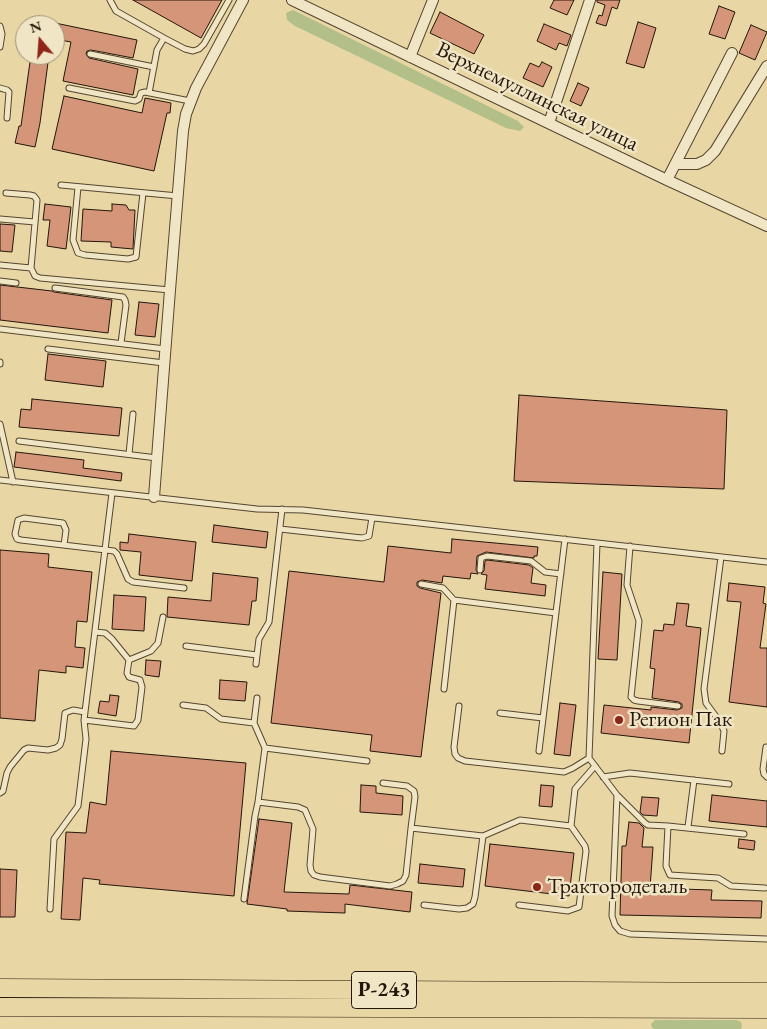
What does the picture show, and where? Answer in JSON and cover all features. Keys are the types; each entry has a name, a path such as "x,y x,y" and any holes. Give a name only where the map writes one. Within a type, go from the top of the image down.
{"highway":[{"name":"Р-243","path":"0,988 767,992"},
{"name":"Р-243","path":"0,1007 767,1009"}],"street":[{"path":"154,497 183,131 190,101 243,0"},
{"name":"Верхнемуллинская улица","path":"292,0 549,124 767,226"},
{"path":"410,57 433,0"},
{"path":"549,124 590,0"},
{"path":"667,180 732,53"},
{"path":"676,164 698,164 715,152 767,66"}],"lane":[{"path":"110,0 116,11 185,49 193,51 200,49 204,44 229,0"},
{"path":"0,26 2,34 0,47"},
{"path":"149,93 157,50 164,38"},
{"path":"90,54 154,67"},
{"path":"0,88 9,92 6,118"},
{"path":"69,88 135,100 139,99 142,92 190,101"},
{"path":"61,185 178,196"},
{"path":"78,187 73,235 75,245 81,254 102,257 128,259 136,257 143,193"},
{"path":"6,193 34,196 37,204 31,268 35,276 170,290"},
{"path":"0,219 36,222"},
{"path":"0,265 31,268"},
{"path":"0,281 16,283"},
{"path":"55,288 122,297 126,305 121,344"},
{"path":"0,329 165,349"},
{"path":"48,348 164,362"},
{"path":"129,454 133,414"},
{"path":"0,424 13,482"},
{"path":"19,441 157,458"},
{"path":"0,480 257,509 303,510 767,562"},
{"path":"50,909 54,839 78,806 86,739 84,720 112,493"},
{"path":"256,664 259,639 269,622 282,510"},
{"path":"64,545 66,530 63,523 24,518 18,520 17,539 114,552 117,554 128,579 133,582 184,588"},
{"path":"280,529 366,538 370,532 372,518"},
{"path":"539,751 565,539"},
{"path":"596,543 589,758 617,795 648,825 688,827 744,834"},
{"path":"630,546 626,585 639,621 632,697 638,701 678,706"},
{"path":"480,570 482,558 487,556 531,561 545,572 560,574"},
{"path":"720,556 704,689 706,704 720,722 724,731 722,751"},
{"path":"421,584 443,588 454,600 556,612"},
{"path":"444,690 454,600"},
{"path":"128,660 151,650 158,643 162,617"},
{"path":"84,720 130,726 137,724 142,687 140,680 129,678 127,675 128,660 109,635 95,632"},
{"path":"186,646 257,655"},
{"path":"244,899 254,816 258,802 265,748 254,723 257,698"},
{"path":"183,705 206,708 221,719 254,723"},
{"path":"459,706 454,747 458,758 465,761 564,772 589,758"},
{"path":"0,792 3,790 7,773 24,750 28,748 48,750 56,748 62,740 65,713 73,710 85,712"},
{"path":"500,713 543,718"},
{"path":"265,748 367,761"},
{"path":"766,748 763,769 767,777"},
{"path":"518,905 568,911 579,907 586,851 582,841 571,826 575,789 595,766"},
{"path":"603,777 630,773 730,784"},
{"path":"688,827 694,780"},
{"path":"258,802 298,807 305,810 313,829 310,865 314,875 320,878 390,886 403,881 406,875 415,797 414,791 407,786 383,784"},
{"path":"617,795 612,916 615,926 620,931 630,934 767,939"},
{"path":"412,828 483,836 520,820 571,826"},
{"path":"668,826 666,866 670,875 718,878 731,886 765,888"},
{"path":"424,905 459,909 467,908 473,904 483,836"}],"green space":[{"path":"293,10 518,121 524,127 520,131 506,128 295,26 287,20 286,13"},
{"path":"655,1020 736,1020 741,1022 742,1026 741,1029 655,1029 652,1028 651,1024"}],"building":[{"path":"133,0 222,0 201,38"},
{"path":"554,0 574,0 567,15 550,8"},
{"path":"597,0 620,0 617,9 612,7 606,26 596,23 599,15 602,16 605,5 597,2"},
{"path":"719,6 735,12 725,39 709,34"},
{"path":"440,12 484,35 474,54 430,33"},
{"path":"638,22 656,28 644,68 626,63"},
{"path":"544,24 571,35 567,46 559,43 556,50 537,41"},
{"path":"65,25 137,40 133,58 91,50 87,51 86,54 89,58 138,69 133,95 63,81 71,42 65,41"},
{"path":"751,25 767,32 755,60 739,53"},
{"path":"542,62 552,67 543,87 523,78 530,63 539,67"},
{"path":"30,65 48,65 35,147 15,143 19,126 21,126"},
{"path":"578,83 589,88 581,106 570,101"},
{"path":"64,96 142,113 145,98 171,103 154,171 52,149"},
{"path":"45,204 71,207 66,249 47,246 50,220 43,220"},
{"path":"112,204 126,205 129,210 135,210 133,249 111,247 111,242 81,241 83,209 112,211"},
{"path":"0,224 15,225 12,252 0,251"},
{"path":"0,285 112,300 108,333 0,320"},
{"path":"139,302 159,304 155,337 135,335"},
{"path":"48,354 106,361 103,387 45,380"},
{"path":"519,395 727,410 724,489 514,481"},
{"path":"32,399 122,408 119,436 19,427 21,409 31,410"},
{"path":"16,452 84,460 83,468 122,473 121,481 14,467"},
{"path":"214,525 268,532 266,548 212,542"},
{"path":"129,534 196,542 192,581 139,575 141,552 120,550 120,542 128,543"},
{"path":"452,539 538,547 537,556 534,556 534,558 486,552 477,556 476,570 478,574 471,573 470,579 443,576 442,583 422,580 417,582 417,586 420,588 441,593 421,757 370,751 372,735 271,723 289,571 384,582 388,546 451,553"},
{"path":"0,550 49,554 48,567 92,572 87,622 77,621 75,647 85,648 83,668 66,666 66,673 39,670 35,721 0,718"},
{"path":"485,561 529,565 533,568 531,583 546,585 545,596 485,589 487,575 481,574 484,571"},
{"path":"603,572 622,574 617,660 598,659"},
{"path":"213,573 258,578 256,601 252,601 249,625 167,617 168,597 211,601"},
{"path":"729,583 765,587 763,603 766,604 760,648 767,648 767,707 729,702 741,602 727,601"},
{"path":"114,595 146,597 144,631 112,629"},
{"path":"677,603 689,604 686,626 701,628 689,743 601,733 604,705 651,710 651,707 677,710 682,708 682,704 679,702 652,698 655,669 650,668 654,630 663,631 664,624 674,625"},
{"path":"146,660 161,661 159,677 145,675"},
{"path":"220,680 247,682 245,701 219,699"},
{"path":"110,695 119,696 116,716 98,713 100,701 109,702"},
{"path":"560,703 576,705 570,756 554,754"},
{"path":"111,751 246,763 234,896 99,884 100,880 83,878 80,920 61,919 66,832 86,833 90,802 106,805"},
{"path":"361,785 376,786 376,793 403,796 402,815 360,812"},
{"path":"541,785 554,786 552,807 539,806"},
{"path":"712,795 767,801 767,827 709,821"},
{"path":"642,797 659,798 657,816 643,815 640,812"},
{"path":"259,819 292,823 284,892 349,894 350,885 412,892 410,912 345,904 345,913 287,911 287,909 247,904"},
{"path":"629,822 639,823 644,828 642,847 653,847 650,888 712,890 711,900 762,901 761,918 620,915 622,846 626,846"},
{"path":"739,839 755,841 754,850 738,848"},
{"path":"490,844 574,853 569,896 485,886"},
{"path":"420,864 465,869 463,887 418,883"},
{"path":"0,869 17,870 15,917 0,917"}],"place":[{"name":"Регион Пак","path":"619,720"},
{"name":"Трактородеталь","path":"537,887"}]}
